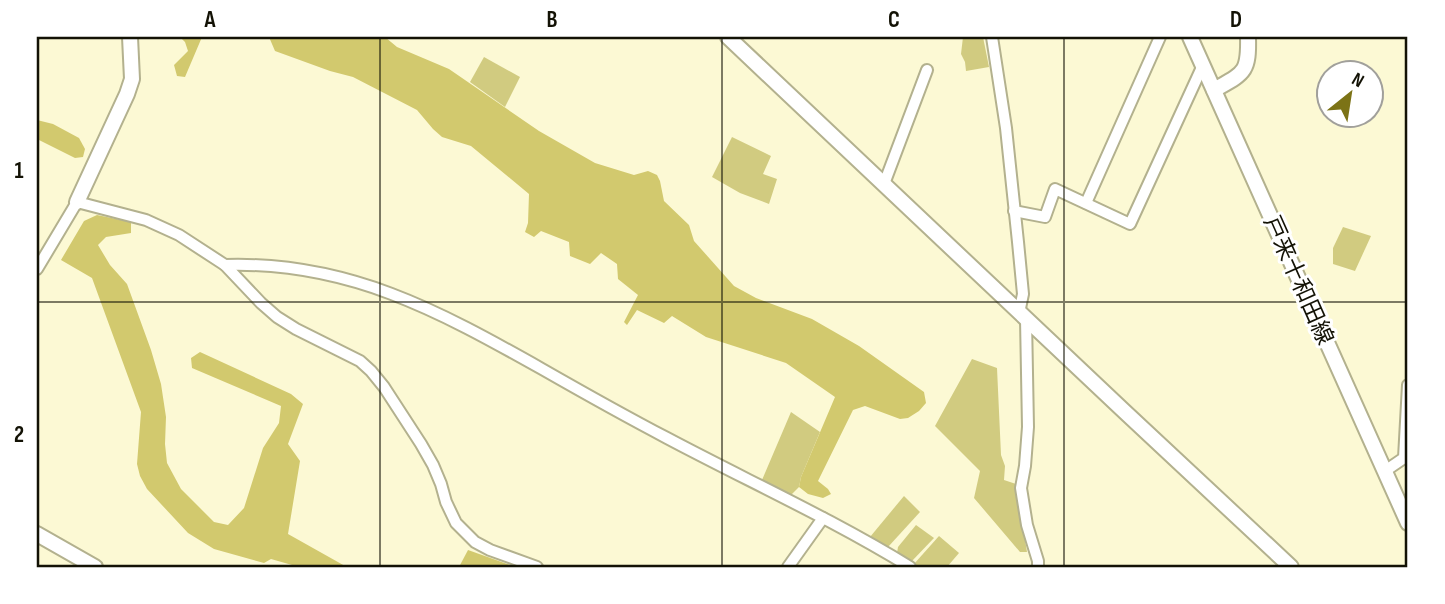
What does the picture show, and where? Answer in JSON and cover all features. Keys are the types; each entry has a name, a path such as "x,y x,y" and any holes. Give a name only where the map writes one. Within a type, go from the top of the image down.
{"street":[{"path":"728,37 1291,567"},
{"path":"992,37 1006,128 1023,294 1028,427 1021,488 1038,567"},
{"path":"1086,203 1160,37"},
{"name":"戸来十和田線","path":"1190,37 1408,523"},
{"path":"1214,90 1239,76 1245,69 1248,37"},
{"path":"37,269 77,202 130,86 132,79 127,38"},
{"path":"1014,211 1045,216 1055,189 1129,224 1203,65"},
{"path":"884,184 928,70"},
{"path":"77,202 146,220 178,235 225,265 277,317 360,361 384,387 421,444 441,484 450,513 465,532 475,542 490,550 537,567"},
{"path":"225,265 310,270 403,297 473,331 910,567"},
{"path":"1385,471 1404,458 1408,385"},
{"path":"788,567 823,519"},
{"path":"37,534 95,567"}],"shaded area":[{"path":"180,37 202,37 185,77 177,76 174,65 188,51"},
{"path":"269,37 385,37 397,47 449,69 539,131 595,163 634,175 648,171 657,175 664,201 689,225 694,241 734,286 756,298 812,319 859,346 924,392 926,403 908,418 900,419 865,406 853,410 818,481 831,494 823,498 808,494 799,487 801,477 835,397 786,363 706,337 672,316 664,323 637,310 627,325 624,322 638,295 618,279 617,264 601,253 590,264 570,256 569,242 541,231 534,237 525,232 529,194 471,146 442,137 417,110 353,77 275,51"},
{"path":"963,37 983,37 989,67 966,71 961,54"},
{"path":"484,57 520,77 505,107 470,82"},
{"path":"37,120 53,124 79,138 85,149 83,157 75,158 37,139"},
{"path":"732,137 771,156 763,174 777,179 769,204 740,193 712,177"},
{"path":"97,215 131,222 131,233 106,237 98,245 110,265 127,284 151,350 161,384 166,417 167,463 181,489 214,522 228,525 244,508 263,448 279,423 281,406 192,368 191,358 200,352 291,394 303,404 288,444 300,461 288,534 345,566 352,567 299,567 271,559 264,563 214,549 188,533 147,489 137,464 141,412 92,278 61,260 84,221"},
{"path":"1343,227 1371,236 1355,271 1333,264 1333,248"},
{"path":"972,359 997,368 1004,480 1016,484 1027,552 1020,552 974,498 980,471 935,426"},
{"path":"791,412 820,432 799,487 791,495 762,480"},
{"path":"904,496 920,512 888,547 870,537"},
{"path":"916,525 934,538 911,562 897,553 898,547"},
{"path":"939,536 959,553 947,567 920,567 914,564"},
{"path":"468,550 516,567 459,567"}]}
